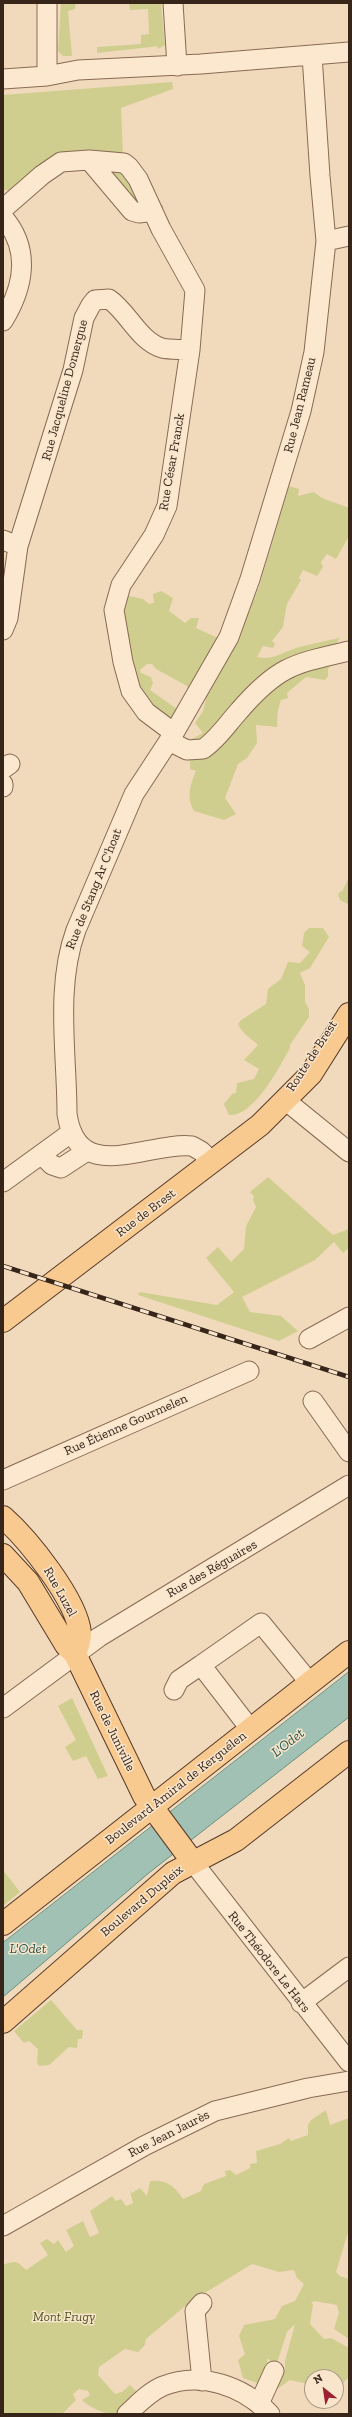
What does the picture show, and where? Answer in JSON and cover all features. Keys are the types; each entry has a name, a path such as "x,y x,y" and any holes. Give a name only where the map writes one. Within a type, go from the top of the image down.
{"main road":[{"name":"Route de Brest","path":"285,1100 300,1071 349,1004"},
{"name":"Route de Brest","path":"285,1100 311,1074 349,1014"},
{"name":"Rue de Brest","path":"3,1321 260,1125 285,1100"},
{"name":"Rue Luzel","path":"3,1517 38,1554 71,1608 80,1635 76,1654"},
{"name":"Rue Luzel","path":"3,1555 25,1578 66,1645 76,1654"},
{"name":"Boulevard Amiral de Kerguélen","path":"3,1924 155,1814 251,1730 349,1652"},
{"name":"Rue de Juniville","path":"76,1654 155,1814 187,1855"},
{"name":"Boulevard Dupleix","path":"3,2022 168,1877 187,1855 236,1840 349,1752"}],"street":[{"path":"47,3 47,76"},
{"path":"173,3 177,66"},
{"path":"3,79 47,76 69,80 90,74 349,52"},
{"name":"Rue Jean Rameau","path":"172,737 219,656 237,618 305,398 311,367 326,241 312,55"},
{"path":"89,160 132,210 138,214 153,211"},
{"name":"Rue César Franck","path":"3,209 55,165 67,161 115,161 129,167 195,290 190,350 167,506 154,535 120,585 114,610 123,662 131,691 146,712 187,750 203,749 250,698 279,672 308,660 345,652"},
{"path":"3,217 16,235 22,261 18,289 3,321"},
{"path":"326,241 349,236"},
{"name":"Rue Jacqueline Domergue","path":"3,630 7,623 11,543 73,370 84,318 91,305 100,298 109,299 150,342 161,348 190,350"},
{"name":"Rue de Stang Ar C'hoat","path":"87,1151 72,1132 67,1114 64,999 69,948 134,794 172,737"},
{"path":"285,1100 349,1152"},
{"path":"3,1182 47,1160 72,1132"},
{"path":"47,1160 58,1168 64,1167 87,1151 94,1155 114,1156 186,1146 199,1149 212,1162"},
{"path":"309,1339 349,1317"},
{"name":"Rue Étienne Gourmelen","path":"3,1480 249,1371"},
{"path":"313,1401 349,1452"},
{"name":"Rue des Réguaires","path":"3,1708 76,1654 164,1597 303,1515 349,1485"},
{"path":"174,1690 179,1680 261,1623 310,1683"},
{"path":"201,1665 251,1730"},
{"name":"Rue Théodore Le Hars","path":"187,1855 301,2003 348,2061 343,2081"},
{"path":"301,2003 349,1967"},
{"name":"Rue Jean Jaurès","path":"3,2226 144,2146 206,2114 252,2101 343,2081"},
{"path":"202,2303 195,2311 202,2381"},
{"path":"138,2411 163,2386 186,2381 202,2381 234,2388 264,2409 274,2371"}],"green space":[{"path":"61,3 76,3 75,9 68,11 72,56 63,56 58,51"},
{"path":"129,3 161,3 165,45 158,49 157,46 97,53 97,47 141,44 141,35 149,34 148,9 130,10"},
{"path":"172,82 173,89 121,108 123,155 77,154 13,191 3,190 3,95"},
{"path":"120,167 143,200 137,205 108,169"},
{"path":"289,486 299,489 298,496 314,492 327,500 349,508 349,536 336,559 327,554 321,562 323,567 317,576 303,570 299,578 301,580 287,604 283,627 272,641 275,644 273,648 263,646 257,657 273,657 296,648 340,638 337,642 328,669 328,676 325,680 306,677 287,693 288,698 281,700 278,710 277,727 256,725 257,743 247,758 238,764 225,798 236,814 224,820 194,811 190,801 190,791 196,771 190,769 190,740 203,733 195,723 203,711 209,687 228,658 258,590"},
{"path":"161,591 173,598 169,611 185,623 191,618 199,618 196,628 220,639 189,691 187,686 156,669 152,664 147,664 140,670 141,673 151,677 153,683 150,690 177,709 179,714 171,720 162,720 138,692 121,609 124,595 143,599 149,604 154,603 153,594"},
{"path":"349,877 349,905 340,900 338,894 343,890"},
{"path":"309,928 323,928 329,937 310,968 300,973 305,985 305,1002 309,1009 309,1017 290,1045 290,1048 273,1078 257,1099 248,1108 238,1113 229,1115 224,1104 232,1094 236,1093 237,1083 254,1079 259,1069 244,1060 258,1045 244,1033 238,1024 241,1020 266,1004 268,989 281,979 288,962 300,963 310,952 302,946 304,933"},
{"path":"268,1177 333,1235 349,1229 349,1248 343,1253 334,1242 315,1260 242,1297 250,1312 281,1316 298,1331 279,1341 138,1295 140,1292 217,1305 234,1292 206,1258 218,1247 231,1262 244,1249 246,1226 256,1207 253,1200 254,1196 250,1192"},
{"path":"72,1698 108,1776 98,1779 86,1756 73,1761 65,1747 76,1740 58,1706"},
{"path":"3,1870 20,1892 3,1906"},
{"path":"51,2000 77,2030 83,2030 82,2039 78,2039 77,2048 69,2047 49,2065 39,2066 37,2063 38,2049 29,2041 24,2043 14,2031"},
{"name":"Mont Frugy","path":"326,2110 330,2125 349,2118 349,2229 336,2272 340,2276 349,2279 349,2339 334,2329 339,2313 337,2305 314,2301 311,2303 313,2304 310,2324 324,2339 331,2338 349,2348 349,2377 344,2382 344,2369 304,2369 304,2383 290,2380 273,2392 276,2378 285,2370 285,2361 295,2324 287,2332 276,2366 273,2366 269,2359 267,2359 269,2369 260,2384 243,2378 238,2360 245,2354 239,2336 244,2325 275,2319 282,2306 295,2301 304,2284 297,2278 294,2270 279,2272 252,2264 190,2302 146,2339 145,2345 138,2352 125,2349 99,2367 98,2375 115,2394 122,2392 130,2385 137,2392 120,2413 105,2413 90,2406 82,2400 90,2395 88,2391 79,2389 73,2394 76,2400 62,2414 3,2414 3,2265 16,2262 26,2270 48,2255 40,2243 47,2239 54,2244 58,2240 66,2252 74,2246 66,2230 83,2221 90,2237 99,2233 90,2211 112,2196 116,2201 121,2199 126,2206 133,2203 130,2191 132,2193 140,2188 147,2196 150,2181 161,2181 170,2184 177,2190 183,2199 201,2191 204,2184 226,2176 225,2171 230,2170 236,2175 250,2168 250,2164 257,2163 256,2151 280,2144 289,2138 291,2141 308,2135 308,2125 311,2120"}],"water":[{"name":"L'Odet","path":"349,1672 349,1717 150,1872 3,1997 3,1943"}],"railway":[{"path":"3,1266 349,1377"}]}
